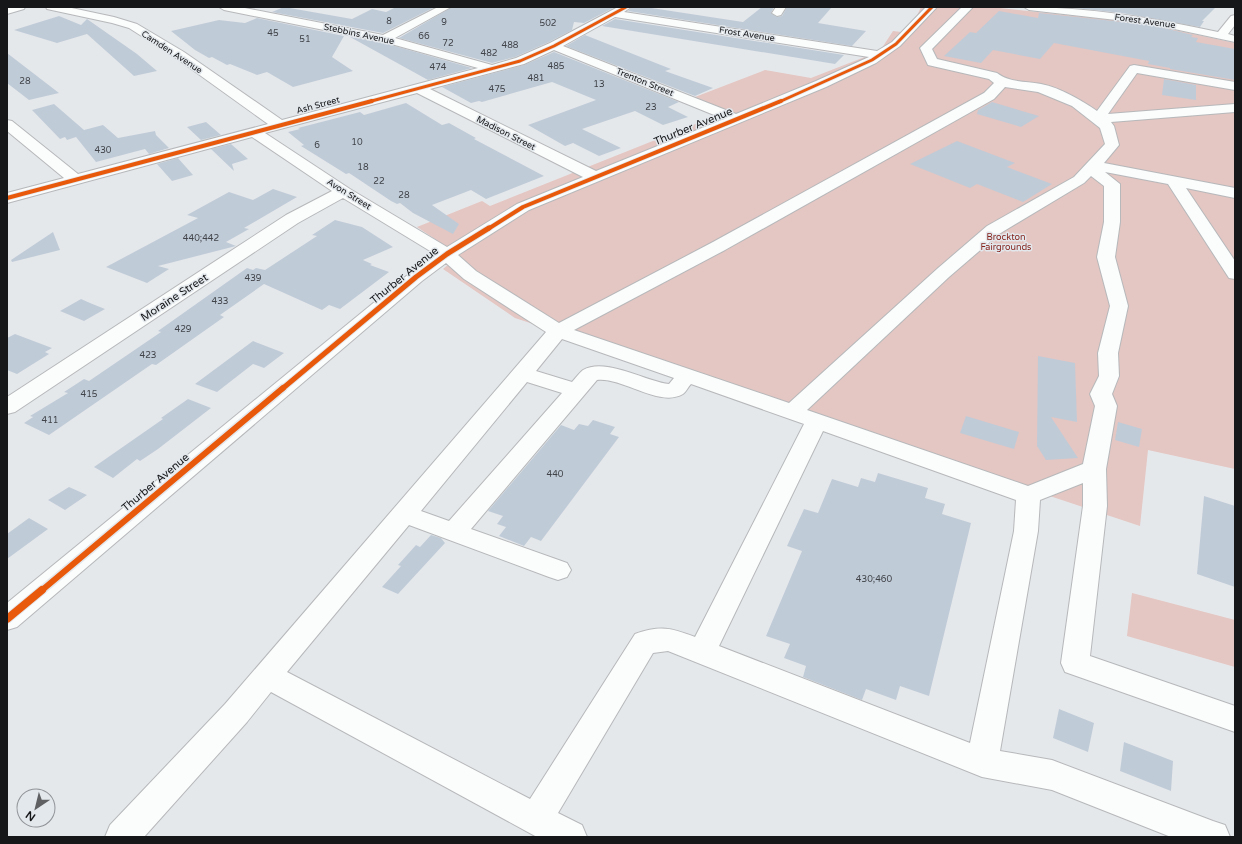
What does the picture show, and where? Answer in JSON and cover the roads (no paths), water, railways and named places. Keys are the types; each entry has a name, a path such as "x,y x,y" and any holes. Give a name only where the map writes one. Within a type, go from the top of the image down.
{"street":[{"path":"7,11 20,7"},
{"name":"Camden Avenue","path":"51,7 114,20 133,26 180,55 279,125"},
{"name":"Stebbins Avenue","path":"224,7 260,10 385,38 492,68"},
{"path":"385,38 446,7"},
{"name":"Thurber Avenue","path":"7,619 416,277 446,254 523,208 821,84 880,55 896,44 932,7"},
{"path":"792,412 943,273 993,230 1079,180 1112,145 1107,126 1076,103 1041,88 1002,83 993,76 932,62 928,56 926,48 968,7"},
{"name":"Forest Avenue","path":"1029,7 1076,10 1150,21 1235,39"},
{"name":"Ash Street","path":"7,198 536,55 620,10"},
{"name":"Frost Avenue","path":"620,10 880,55"},
{"path":"1221,35 1235,18"},
{"name":"Trenton Street","path":"554,46 736,119"},
{"path":"1098,119 1134,69 1233,86 1218,110"},
{"path":"122,837 236,713 558,331 719,246 989,96 1002,83"},
{"name":"Madison Street","path":"418,88 595,177"},
{"path":"1098,119 1235,108"},
{"path":"7,124 76,180"},
{"name":"Avon Street","path":"254,132 344,192 446,254 470,275 558,331 1028,495"},
{"path":"1091,167 1235,193"},
{"path":"1091,167 1112,184 1112,222 1106,257 1119,306 1108,352 1109,376 1102,394 1106,406 1094,469 1095,506 1075,663 1235,719"},
{"path":"1174,182 1235,274"},
{"name":"Moraine Street","path":"7,407 292,220 327,199 344,192"},
{"path":"522,373 577,391"},
{"path":"454,532 590,375 596,373 607,374 664,391 676,389 687,376"},
{"path":"702,652 817,421"},
{"path":"982,762 1026,532 1028,495 1094,469"},
{"path":"404,514 558,570"},
{"path":"536,819 645,642 669,639 982,762 1052,774 1213,837"},
{"path":"267,676 570,837"}],"park label":[{"name":"Brockton Fairgrounds","path":"1006,242"}]}
